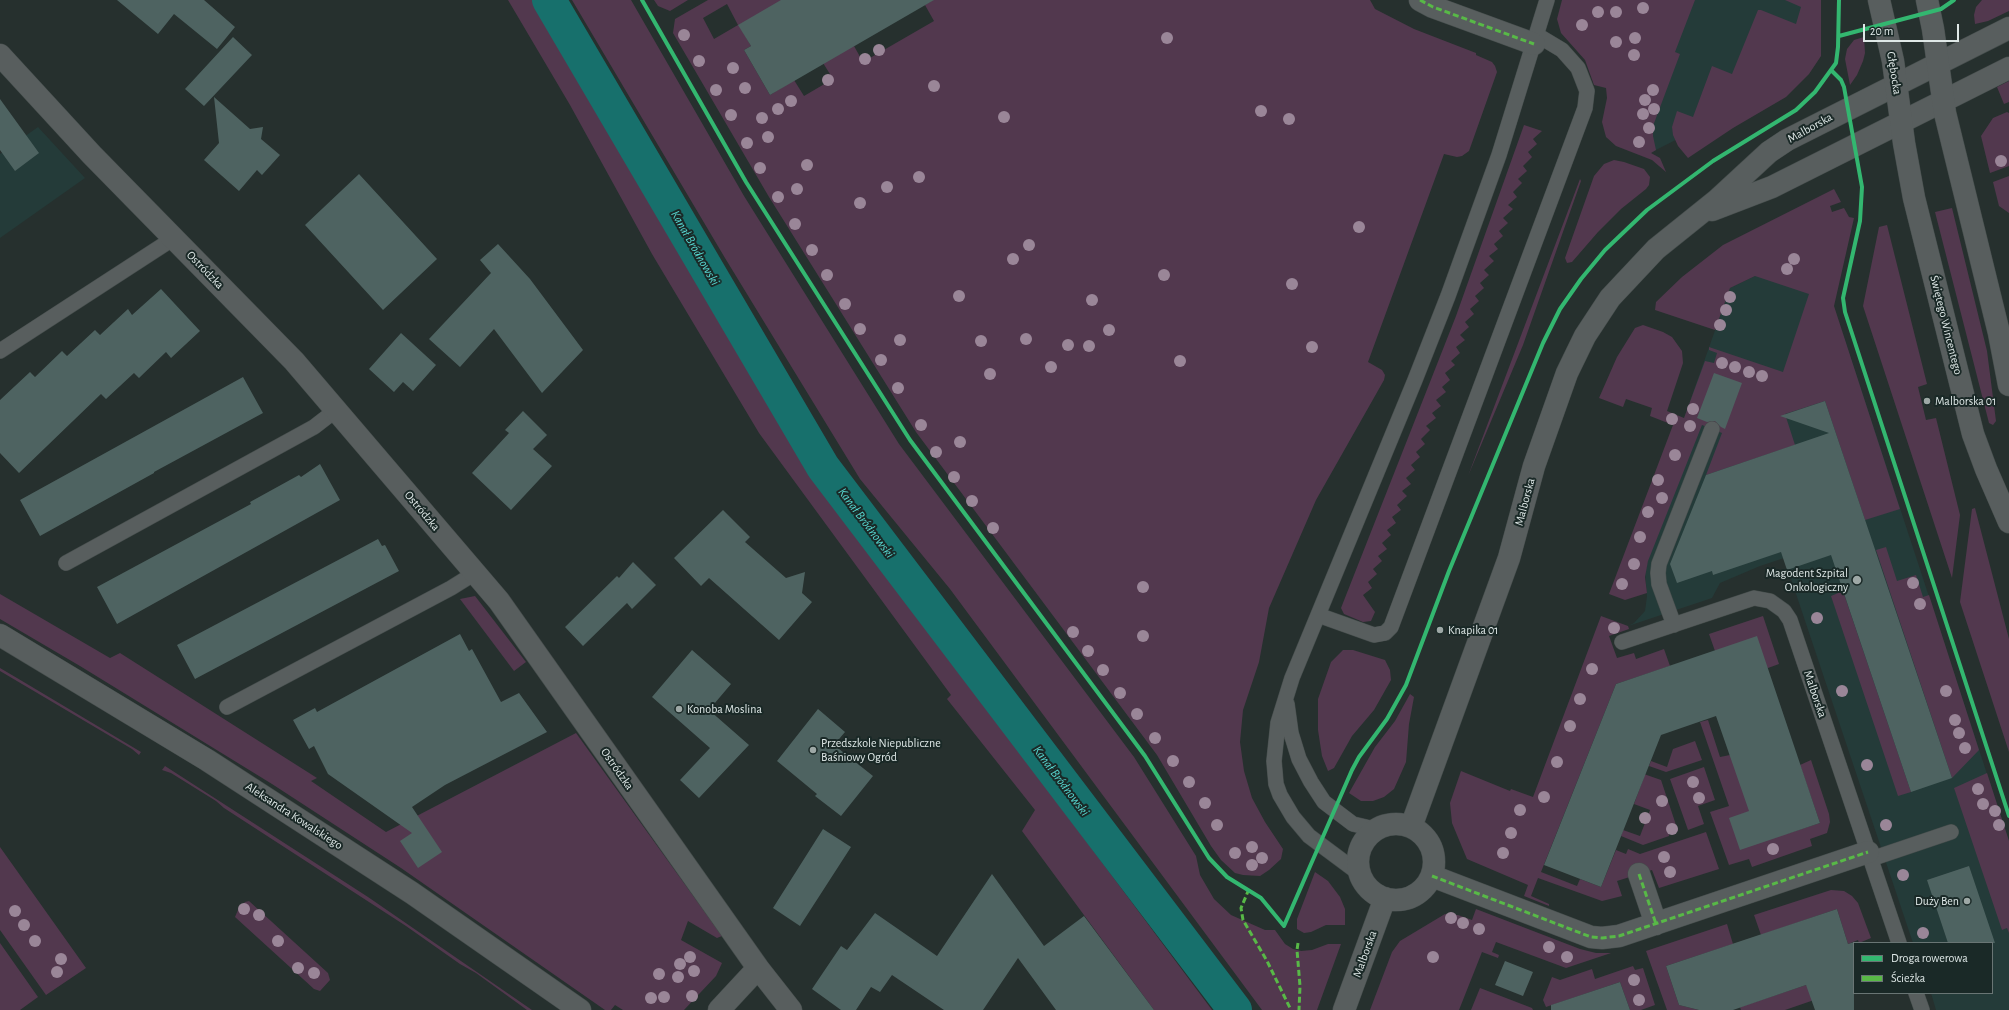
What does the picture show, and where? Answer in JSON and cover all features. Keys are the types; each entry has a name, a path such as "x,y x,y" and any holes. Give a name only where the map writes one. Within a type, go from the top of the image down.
{"street":[{"path":"1420,0 1433,7 1535,40"},
{"name":"Głębocka","path":"1879,0 1889,42 1901,122"},
{"path":"1927,0 1934,29 1942,102 2002,346 2009,386"},
{"name":"Malborska","path":"1411,827 1509,558 1540,448 1575,354 1597,316 1624,281 1656,249 1698,216 1751,168 1787,140 1836,113 1896,86 2009,28"},
{"name":"Ostródzka","path":"0,55 92,155 294,361 498,601 758,968 791,1010"},
{"name":"Malborska","path":"1698,216 1772,188 2009,68"},
{"name":"Świętego Wincentego","path":"1901,122 1914,198 1973,434 1986,469 2009,522"},
{"name":"Aleksandra Kowalskiego","path":"0,635 207,760 412,893 580,1010"},
{"path":"1399,824 1411,827 1425,837 1431,847 1435,864 1432,876 1425,887 1415,895 1395,900 1385,898 1366,886 1360,874 1358,861 1361,848 1371,833 1381,827 1399,824"},
{"path":"1432,876 1590,937 1602,938 1619,936 1870,856"},
{"path":"1639,874 1656,924"},
{"name":"Malborska","path":"1344,1010 1385,898"},
{"path":"719,1010 758,968"}],"lane":[{"path":"1360,874 1309,836 1286,807 1276,784 1274,761 1276,736 1282,708 1292,678 1448,296 1499,155 1547,0"},
{"path":"1318,615 1374,635 1385,633 1391,627 1585,108 1587,91 1578,68 1562,50 1535,40"},
{"path":"0,351 174,238"},
{"path":"66,563 314,427 336,410"},
{"path":"1674,625 1659,584 1659,564 1712,429"},
{"path":"227,707 451,588 474,573"},
{"name":"Malborska","path":"1622,642 1754,598 1770,601 1784,611 1790,620 1899,942"},
{"path":"1292,678 1287,710 1290,733 1299,759 1311,782 1324,802 1353,824 1370,828 1381,827"},
{"path":"1870,856 1951,832"},
{"path":"1916,994 1922,1010"}],"shaded area":[{"path":"508,0 535,0 820,484 1212,1010 1154,1010 1022,831 1035,810 947,699 951,695 759,433 652,254 570,105"},
{"path":"572,0 631,0 744,196 899,444 1134,757 1196,856 1200,875 1214,899 1231,915 1265,930 1275,930 1285,944 1293,949 1301,951 1312,950 1328,944 1341,944 1317,1010 1262,1010 950,589 860,479 725,258"},
{"path":"654,0 688,0 670,11 658,6"},
{"path":"708,0 792,0 739,25 751,46 744,50 770,95 794,80 804,96 833,79 820,58 854,46 863,62 934,21 925,5 933,0 1370,0 1375,9 1414,29 1476,53 1476,55 1492,62 1495,66 1497,72 1469,151 1462,156 1457,157 1444,154 1368,362 1382,370 1385,375 1384,380 1316,500 1269,608 1259,662 1243,710 1240,742 1244,771 1252,798 1265,822 1283,849 1281,859 1269,870 1260,876 1243,875 1235,873 1221,860 1211,846 1157,755 916,432 769,197 673,33 675,19","holes":["727,4 738,25 714,39 703,18"]},
{"path":"1562,0 1695,0 1675,52 1680,54 1653,126 1653,136 1656,150 1651,153 1660,158 1666,172 1652,160 1616,146 1606,137 1602,122 1607,98 1606,88 1594,85 1585,60 1561,33 1557,19"},
{"path":"1691,0 1806,0 1774,90 1650,153 1639,135"},
{"path":"1785,0 1821,0 1821,56 1809,74 1786,97 1733,128 1688,158 1678,146 1673,135 1672,127 1677,111 1693,117 1712,66 1732,74 1758,10 1796,24 1801,7"},
{"path":"1982,0 2009,0 2009,11 1988,21 1975,24 1974,15 1976,7"},
{"path":"1864,37 1865,53 1863,61 1857,75 1850,85 1845,59 1847,49 1854,40"},
{"path":"2009,81 2009,102 2004,104 1997,87"},
{"path":"2007,112 2009,113 2009,166 1990,173 1981,136 1993,118"},
{"path":"1524,125 1542,131 1533,139 1537,144 1528,152 1532,157 1523,166 1527,171 1518,179 1522,183 1513,192 1517,197 1508,205 1513,209 1503,218 1508,223 1499,231 1503,236 1494,244 1498,249 1489,256 1494,261 1484,270 1489,275 1480,283 1484,288 1475,296 1479,301 1470,309 1474,314 1465,322 1469,327 1460,335 1465,340 1456,347 1460,353 1451,361 1455,365 1445,373 1450,380 1442,387 1446,392 1436,400 1441,406 1432,413 1436,418 1426,426 1430,430 1421,439 1425,444 1416,452 1420,457 1411,465 1415,470 1406,478 1411,484 1402,491 1407,496 1397,505 1401,510 1392,517 1396,523 1387,530 1391,535 1382,543 1387,549 1378,556 1382,561 1373,569 1377,574 1368,582 1372,588 1363,595 1375,612 1371,621 1363,622 1344,614 1341,608 1456,316"},
{"path":"38,127 85,178 0,238 0,154"},
{"path":"1614,160 1644,169 1650,177 1649,185 1621,209 1598,232 1572,262 1567,263 1565,258 1594,176 1604,164"},
{"path":"2009,176 2009,213 1999,206 1993,182"},
{"path":"1580,179 1581,181 1523,345 1468,476"},
{"path":"1834,189 1841,202 1830,206 1832,212 1844,208 1849,217 1854,218 1834,306 1900,509 1865,520 1825,401 1785,414 1795,445 1706,475 1722,433 1702,425 1648,561 1645,577 1647,593 1625,600 1609,594 1673,425 1650,416 1652,408 1626,399 1623,407 1599,398 1617,357 1635,328 1643,325 1672,337 1682,351 1683,363 1667,411 1684,418 1705,361 1714,363 1717,353 1709,350 1709,347 1783,372 1809,294 1755,276 1730,288 1715,330 1655,310 1656,302 1682,277 1723,245"},
{"path":"1952,208 1987,351 1996,421 1993,425 1989,423 1935,212"},
{"path":"1887,225 1927,384 1918,387 1926,420 1936,418 1960,515 1952,578 1863,306 1879,227"},
{"name":"Magodent Szpital Onkologiczny","path":"1784,262 1825,275 1800,351 1844,337 2009,841 2009,1010 1936,1010 1931,994 1993,994 1993,942 1913,942 1784,558 1760,566 1720,583 1712,598 1628,626 1634,623 1645,611 1647,596 1645,572 1684,418 1730,288"},
{"path":"1975,508 2009,639 2009,752 1960,602 1972,509"},
{"path":"1886,547 1897,581 1916,575 1923,597 1929,595 1979,750 1952,778 1876,550"},
{"path":"1843,591 1911,792 1898,796 1831,596"},
{"path":"0,594 110,658 120,653 317,778 311,781 386,832 576,733 722,936 717,938 688,921 681,940 722,963 716,976 684,1010 623,1010 615,1005 611,1010 605,1010 401,868 272,784 80,666 0,619"},
{"path":"475,596 526,662 514,671 460,599"},
{"path":"1601,616 1628,626 1629,629 1609,636 1617,658 1634,653 1636,659 1664,649 1670,666 1616,684 1541,872 1577,886 1580,879 1601,887 1616,850 1626,854 1628,849 1640,854 1706,832 1719,869 1659,888 1652,870 1617,881 1622,896 1602,901 1538,878 1531,896 1549,904 1549,906 1524,896 1528,885 1467,859 1452,823 1450,803 1461,771 1510,791 1511,789 1533,797"},
{"path":"1763,616 1779,664 1768,668 1715,651 1709,634"},
{"path":"1343,650 1353,650 1385,660 1390,670 1391,680 1374,710 1352,736 1334,768 1328,771 1322,756 1318,730 1318,699 1331,662"},
{"path":"0,668 141,752 139,755 132,749 0,671"},
{"path":"1410,694 1414,697 1409,724 1406,762 1394,789 1384,797 1373,801 1361,801 1349,793 1375,747 1395,721"},
{"path":"1708,720 1720,757 1730,755 1786,834 1820,823 1800,765 1811,760 1829,814 1830,822 1827,833 1810,839 1812,846 1752,867 1749,859 1729,865 1710,812 1729,806 1700,722"},
{"path":"1695,741 1702,760 1666,772 1649,766 1651,761 1667,767 1673,749"},
{"path":"165,766 368,897 532,1010 527,1010 476,973 460,964 406,926 224,808 216,801 171,773 162,770"},
{"path":"1704,767 1715,800 1698,806 1704,824 1688,830 1670,779"},
{"path":"1641,773 1661,780 1678,831 1669,834 1669,836 1643,845 1621,836 1623,830 1640,836 1650,810 1634,804 1644,777"},
{"path":"1987,773 2009,841 2009,933 2007,928 2002,930 1954,788"},
{"path":"0,847 86,968 46,995 0,930"},
{"path":"1315,872 1328,881 1340,897 1345,909 1345,925 1326,925 1311,932 1304,933 1297,929 1297,919"},
{"path":"1831,890 1844,891 1852,896 1858,903 1871,938 1861,942 1859,942 1858,940 1848,944 1837,909 1761,935 1754,915"},
{"path":"249,901 328,973 330,980 320,991 314,989 235,917 238,910 245,902"},
{"path":"1476,909 1580,949 1596,953 1611,953 1566,968 1496,942 1492,952 1499,955 1498,958 1482,952 1459,1010 1370,1010 1392,952 1400,941 1445,914 1458,915 1472,920"},
{"path":"1727,924 1733,944 1666,966 1679,1005 1699,1010 1667,1010 1646,951"},
{"path":"0,943 38,997 20,1010 0,1010"},
{"path":"1633,966 1635,970 1643,968 1655,1005 1641,1010 1630,1010 1620,982 1546,1007 1543,1000 1552,977 1560,980 1592,969 1595,979"},
{"path":"1806,985 1817,999 1785,1010 1741,1010 1740,1007"},
{"path":"1480,988 1532,1008 1533,1010 1471,1010"}],"building":[{"path":"117,0 204,0 235,27 217,49 174,14 158,34"},
{"path":"781,0 934,0 770,95 744,50 751,46 738,25"},
{"path":"233,37 252,55 204,106 185,89"},
{"path":"214,97 250,129 263,127 261,139 280,155 262,175 257,170 239,191 204,160 219,143"},
{"path":"0,99 39,153 15,171 0,150"},
{"path":"359,174 437,259 383,310 305,225"},
{"path":"498,244 530,279 583,350 542,393 494,329 460,367 429,339 491,273 480,260"},
{"path":"161,289 200,331 171,358 166,352 139,378 134,373 106,399 101,394 19,473 0,453 0,400 30,372 35,377 62,351 67,356 95,330 100,335 128,309 132,315"},
{"path":"401,333 436,365 413,391 403,382 394,392 369,369"},
{"path":"1714,373 1742,383 1725,429 1715,421 1707,422 1697,418"},
{"path":"243,377 263,413 40,536 20,500"},
{"path":"1825,401 1952,778 1911,792 1831,555 1787,570 1781,552 1713,575 1712,571 1677,583 1670,564 1706,475 1829,433 1780,416"},
{"path":"523,411 547,435 533,449 552,466 511,510 472,473 509,433 505,430"},
{"path":"320,464 340,500 117,624 97,587 251,504 250,502 299,475 301,477"},
{"path":"723,510 750,537 745,542 786,578 805,572 802,593 812,602 779,640 709,578 701,586 674,558"},
{"path":"378,539 382,546 385,545 399,571 195,679 177,645"},
{"path":"633,562 656,585 632,609 627,603 583,646 565,627 617,576 619,578"},
{"path":"460,634 469,651 472,649 501,702 519,693 547,732 445,785 412,807 442,852 418,868 400,841 412,833 328,774 314,746 309,749 293,720 315,708 317,712"},
{"path":"1757,636 1820,823 1740,850 1729,818 1749,811 1716,716 1661,735 1601,887 1544,865 1616,684"},
{"path":"692,650 731,684 709,710 749,745 699,798 680,780 710,748 652,697"},
{"path":"818,709 845,732 834,745 873,776 841,816 815,796 817,794 777,761"},
{"path":"823,829 851,847 800,926 773,908"},
{"path":"1969,866 1995,943 1948,942 1927,880"},
{"path":"992,874 1044,946 1084,916 1154,1010 1056,1010 1018,958 983,1010 944,1010 892,975 880,992 871,987 856,1010 841,1010 812,989 841,946 847,950 875,913 937,956"},
{"path":"1837,909 1848,944 1853,942 1854,1010 1815,1010 1806,985 1733,1010 1699,1010 1679,1005 1666,966"},
{"path":"1505,961 1533,972 1523,996 1495,985"},
{"path":"1620,982 1630,1010 1551,1010 1551,1005"}],"waterway":[{"name":"Kanał Bródnowski","path":"549,0 823,467 1235,1010"}],"marked path":[{"path":"1420,0 1433,7 1534,44"},
{"path":"1432,876 1591,937 1602,938 1619,936 1868,852"},
{"path":"1639,874 1656,924"},
{"path":"1249,889 1241,908 1243,920 1267,961 1291,1010"},
{"path":"1298,943 1297,950 1300,986 1299,1010"}],"cycle path":[{"path":"642,0 746,182 910,440 1145,756 1209,858 1227,877 1261,898 1284,926 1352,770 1359,757 1387,719 1406,685 1449,571 1543,343 1560,309 1581,279 1605,250 1647,210 1713,161 1796,110 1815,92 1836,63 1838,47 1839,0"},
{"path":"1839,36 1941,9 1954,0"},
{"path":"1832,71 1841,80 1844,87 1862,187 1860,221 1843,298 1845,312 2009,816"}],"place":[{"name":"Malborska 01","path":"1927,401"},
{"name":"Magodent Szpital Onkologiczny","path":"1857,580"},
{"name":"Knapika 01","path":"1440,630"},
{"name":"Konoba Moslina","path":"679,709"},
{"name":"Przedszkole Niepubliczne Baśniowy Ogród","path":"813,750"},
{"name":"Duży Ben","path":"1967,901"}]}
